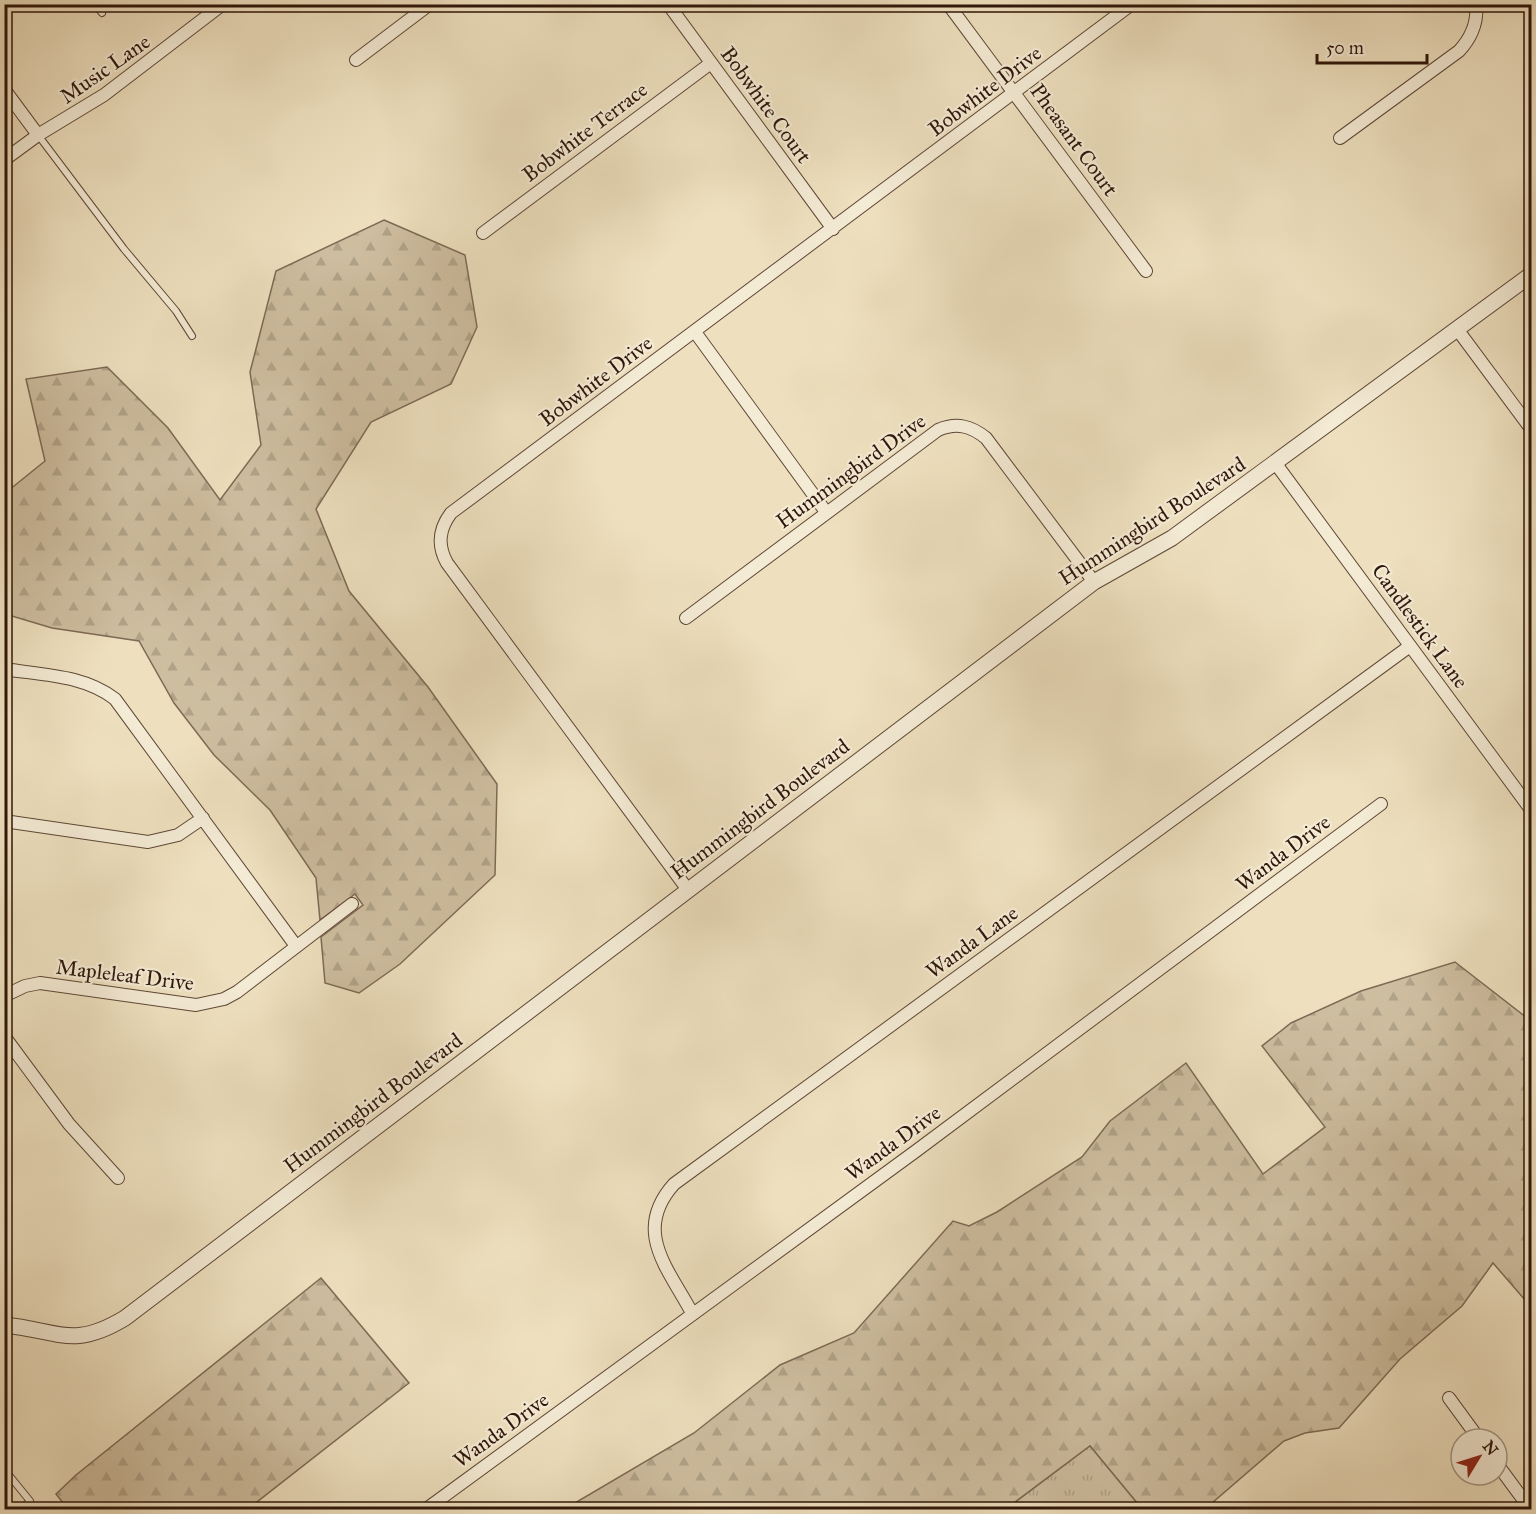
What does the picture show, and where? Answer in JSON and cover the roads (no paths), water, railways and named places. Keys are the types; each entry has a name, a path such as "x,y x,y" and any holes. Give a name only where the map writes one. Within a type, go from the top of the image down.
{"street":[{"name":"Music Lane","path":"4,160 38,135 104,95 223,4"},
{"path":"356,60 430,4"},
{"name":"Bobwhite Court","path":"668,4 833,229"},
{"name":"Pheasant Court","path":"948,4 1146,271"},
{"name":"Bobwhite Drive","path":"688,890 447,563 440,541 445,521 451,513 1132,4"},
{"path":"1340,138 1459,51 1470,36 1475,22 1476,4"},
{"name":"Bobwhite Terrace","path":"483,233 711,63"},
{"path":"4,89 38,135"},
{"name":"Hummingbird Boulevard","path":"4,1325 55,1336 74,1337 93,1334 125,1318 1094,582 1172,538 1276,464 1532,274"},
{"path":"1457,329 1532,430"},
{"path":"695,332 826,512"},
{"name":"Hummingbird Drive","path":"686,618 826,512 938,430 947,426 967,426 986,438 1094,582"},
{"name":"Candlestick Lane","path":"1276,464 1532,811"},
{"name":"Wanda Lane","path":"692,1313 653,1235 655,1211 660,1199 674,1184 1410,646"},
{"path":"4,669 78,680 102,689 116,699 296,946"},
{"name":"Wanda Drive","path":"425,1509 925,1144 1381,804"},
{"path":"4,821 148,842 178,835 203,818"},
{"name":"Mapleleaf Drive","path":"4,996 25,986 40,983 196,1005 210,1003 237,992 352,904"},
{"path":"4,1036 69,1124 118,1178"},
{"path":"1449,1398 1470,1427"},
{"path":"1509,1480 1531,1509"}],"lane":[{"path":"95,4 102,13"},
{"path":"38,135 124,249 176,312 192,336"},
{"path":"4,1469 30,1501 19,1509"}]}
